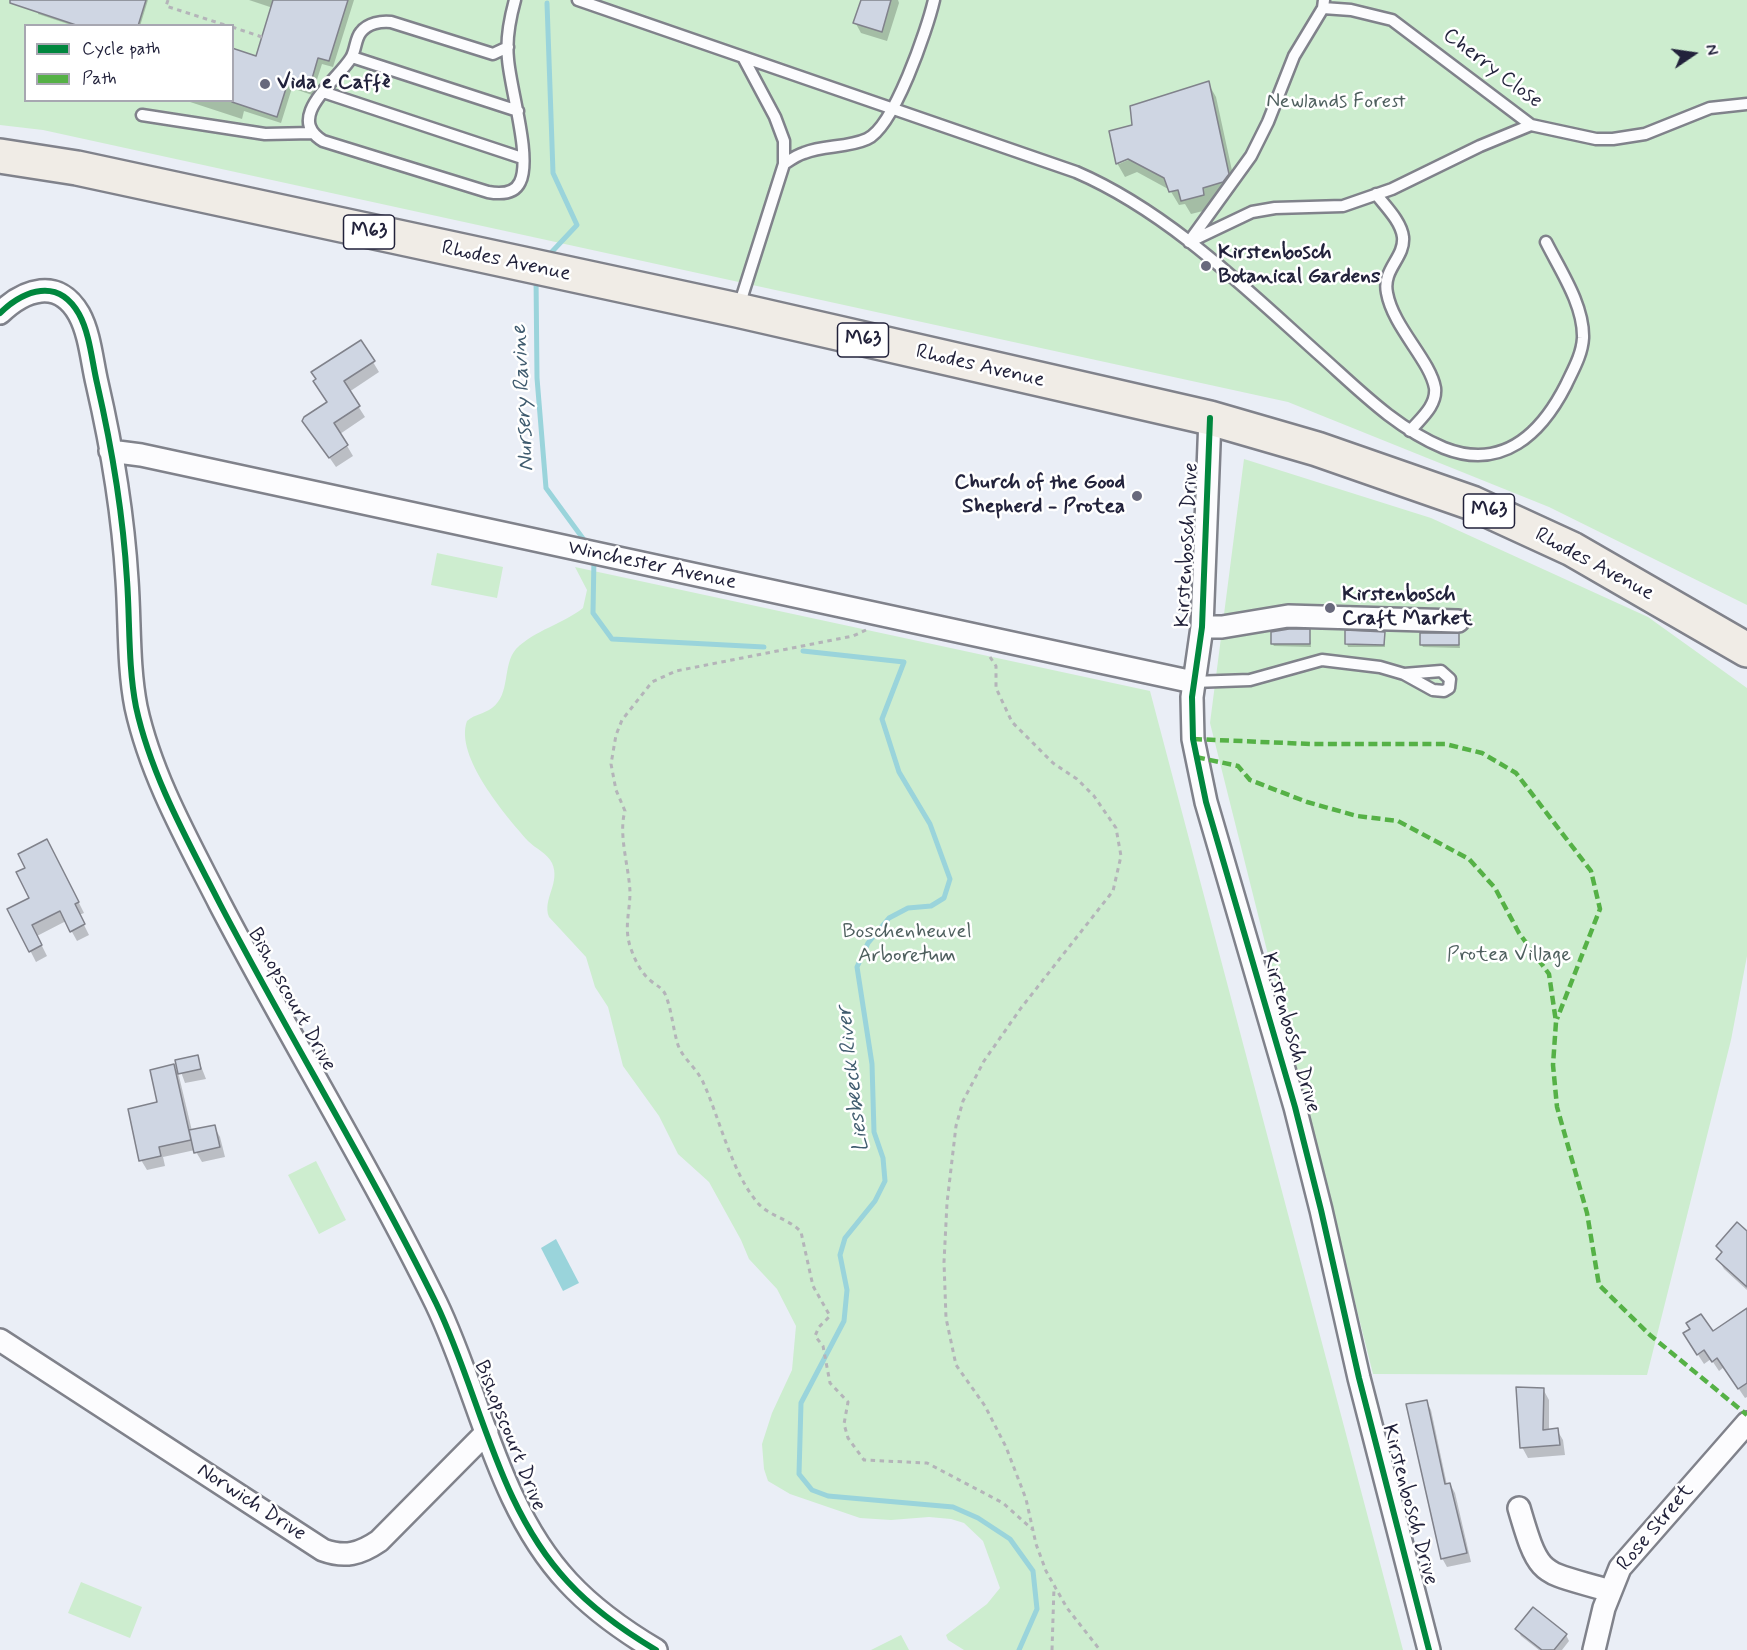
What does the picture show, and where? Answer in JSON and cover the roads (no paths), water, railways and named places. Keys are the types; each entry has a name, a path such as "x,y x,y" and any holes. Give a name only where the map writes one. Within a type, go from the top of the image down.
{"main road":[{"name":"Rhodes Avenue","path":"0,156 77,168 737,310 1210,418 1317,449 1472,503 1572,549 1747,650"}],"street":[{"name":"Bishopscourt Drive","path":"0,313 16,298 32,291 62,296 81,317 123,521 136,705 158,776 237,937 432,1297 464,1368 510,1493 535,1539 567,1582 606,1617 656,1650"},
{"name":"Kirstenbosch Drive","path":"1210,418 1202,627 1193,682 1193,739 1206,802 1301,1130 1359,1378 1429,1650"},
{"name":"Winchester Avenue","path":"110,451 152,458 1193,682"},
{"path":"1202,627 1222,627 1288,616 1458,621"},
{"name":"Norwich Drive","path":"0,1340 323,1550 336,1554 363,1551 379,1541 488,1432"},
{"name":"Rose Street","path":"1594,1650 1610,1592 1626,1561 1747,1423"},
{"path":"1519,1508 1534,1557 1545,1570 1610,1592"}],"lane":[{"path":"509,74 508,47 515,0"},
{"path":"578,0 1076,172 1107,186 1189,242 1367,399 1410,431 1444,448 1470,457 1488,456 1509,448 1542,424 1575,368 1581,353 1583,336 1572,293 1546,242"},
{"path":"784,164 804,153 868,139 880,131 894,110 927,30 934,0"},
{"path":"1189,242 1251,156 1268,122 1294,56 1323,4"},
{"name":"Cherry Close","path":"1323,4 1392,20 1531,125 1596,139 1613,139 1645,134 1710,108 1747,104"},
{"path":"142,115 265,134 312,133 323,141 497,194 509,192 519,185 523,175 518,111 505,63 493,54 383,21 368,26 361,32 352,57 311,107 308,115 312,133"},
{"path":"493,54 508,47"},
{"path":"352,57 518,111"},
{"path":"737,310 784,164 784,141 776,117 744,59"},
{"path":"323,92 522,158"},
{"path":"1189,242 1252,212 1275,208 1334,208 1376,194 1531,125"},
{"path":"1376,194 1399,225 1403,237 1402,249 1387,275 1387,292 1395,316 1435,388 1434,400 1410,431"},
{"path":"1193,682 1250,680 1322,660 1352,662 1404,674"}],"water":[{"path":"556,1239 579,1283 563,1291 541,1248"}],"waterway":[{"name":"Nursery Ravine","path":"547,3 553,173 577,225 547,257"},
{"name":"Nursery Ravine","path":"536,276 537,378 546,488 587,544"},
{"name":"Nursery Ravine","path":"594,557 593,613 612,639 764,647"},
{"name":"Liesbeeck River","path":"803,651 904,662 882,719 899,772 930,824 950,879 944,898 931,906 908,908 889,918 868,943 857,967 872,1064 874,1132 883,1158 885,1181 875,1201 845,1238 840,1255 847,1290 844,1321 801,1403 799,1474 812,1490 828,1496 953,1507 978,1518 1010,1539 1033,1571 1037,1609 1019,1650"}],"place":[{"name":"Vida e Caffè","path":"265,84"},
{"name":"Kirstenbosch Botanical Gardens","path":"1206,266"},
{"name":"Church of the Good Shepherd - Protea","path":"1137,496"},
{"name":"Kirstenbosch Craft Market","path":"1330,608"}],"park label":[{"name":"Newlands Forest","path":"1336,103"},
{"name":"Boschenheuvel Arboretum","path":"907,945"},
{"name":"Protea Village","path":"1509,956"}]}
